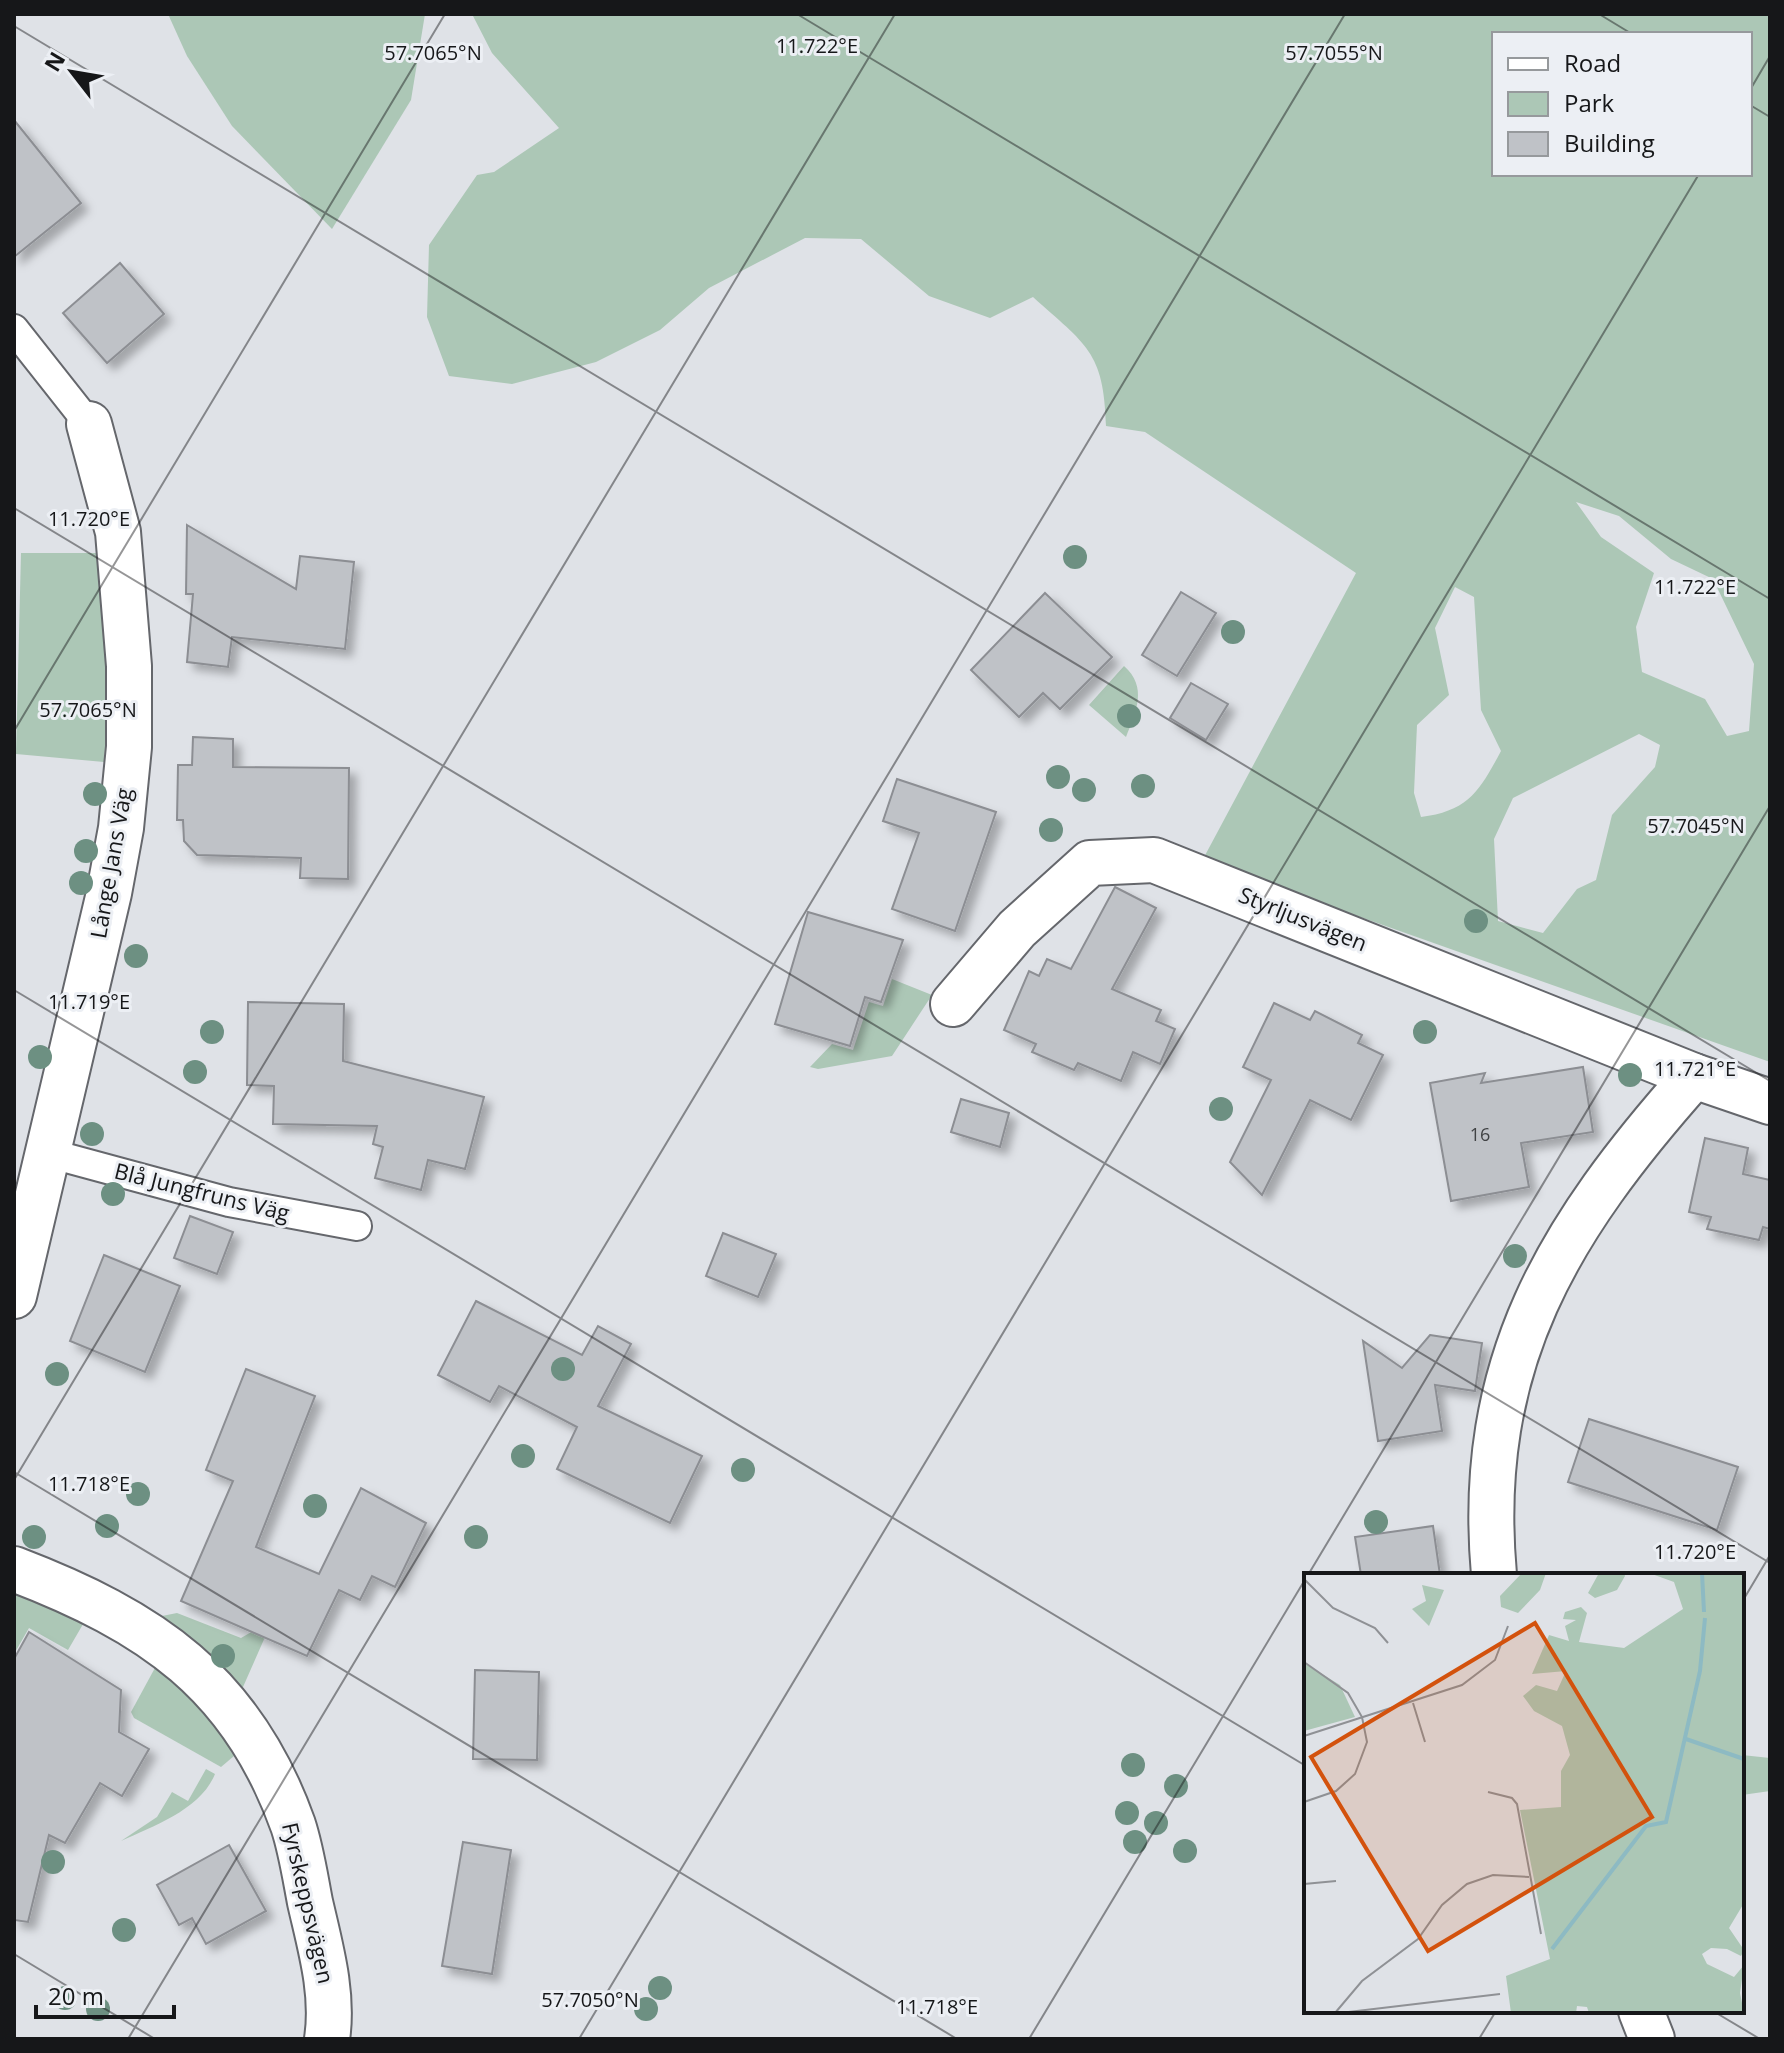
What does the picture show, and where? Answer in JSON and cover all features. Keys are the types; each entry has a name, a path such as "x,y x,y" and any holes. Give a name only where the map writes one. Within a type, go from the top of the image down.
{"street":[{"name":"Långe Jans Väg","path":"14,1296 109,893 121,828 129,747 129,666 118,532 89,424"},
{"name":"Styrljusvägen","path":"953,1004 1017,929 1090,863 1154,860 1694,1076 1770,1102"},
{"path":"1494,1573 1489,1517 1490,1474 1498,1415 1517,1345 1575,1227 1644,1132 1694,1076"},
{"name":"Fyrskeppsvägen","path":"14,1569 75,1592 128,1620 177,1655 219,1693 243,1722 294,1827 328,1995 327,2039"},
{"path":"1642,2013 1652,2039"}],"lane":[{"path":"14,329 89,424"},
{"name":"Blå Jungfruns Väg","path":"48,1153 219,1199 357,1226"}],"green space":[{"path":"168,14 425,14 411,100 332,229 232,126 187,56"},
{"path":"472,14 1770,14 1770,1062 1202,861 1356,573 1145,432 1106,426 1101,381 1089,351 1033,297 990,318 929,296 861,239 805,238 709,288 660,330 596,362 512,384 449,376 427,317 429,245 477,175 494,172 559,128 492,53","holes":["1576,502 1619,516 1671,559 1713,579 1754,664 1749,731 1727,736 1705,699 1642,672 1636,627 1654,573 1601,537","1455,587 1474,597 1481,710 1501,751 1479,787 1462,804 1421,817 1414,793 1417,725 1449,695 1435,628","1639,734 1660,745 1655,767 1612,815 1596,880 1577,889 1543,933 1498,921 1494,839 1513,798"]},
{"path":"21,553 99,553 111,675 104,762 16,754"},
{"path":"1124,666 1136,682 1138,691 1136,709 1126,737 1089,705"},
{"path":"892,979 932,995 892,1056 818,1069 810,1067 832,1044 853,1050 869,1002 883,1006"},
{"path":"288,1585 243,1687 236,1689 162,1616 177,1613 241,1638 253,1631"},
{"path":"14,1590 86,1619 68,1650 29,1628 14,1654"},
{"path":"156,1666 200,1706 227,1743 234,1756 221,1767 134,1718 131,1712"},
{"path":"1744,1755 1770,1758 1770,1791 1744,1795"},
{"path":"206,1769 215,1774 188,1807 121,1841 157,1817 172,1792 188,1801"}],"building":[{"path":"14,120 81,203 14,257"},
{"path":"120,263 164,314 107,363 63,313"},
{"path":"187,525 296,589 300,556 354,562 345,649 232,637 228,667 187,662 193,594 186,594"},
{"path":"1181,592 1216,613 1177,676 1142,655"},
{"path":"1045,593 1112,657 1060,709 1043,693 1019,717 971,670"},
{"path":"1191,683 1228,704 1206,740 1170,718"},
{"path":"193,737 233,739 233,767 349,768 348,879 300,878 301,858 197,855 184,841 183,820 177,820 178,765 192,765"},
{"path":"897,779 996,812 955,931 892,909 919,833 883,821"},
{"path":"1115,887 1156,908 1112,989 1161,1010 1156,1021 1175,1029 1160,1064 1133,1052 1121,1081 1078,1063 1074,1070 1032,1052 1036,1044 1004,1030 1029,971 1039,976 1047,959 1071,969"},
{"path":"808,912 903,940 881,1002 865,997 850,1046 775,1024"},
{"path":"248,1002 344,1004 343,1061 484,1097 465,1169 428,1160 421,1190 375,1178 383,1147 373,1144 377,1126 273,1124 274,1086 247,1085"},
{"path":"1274,1003 1310,1020 1315,1011 1362,1035 1358,1043 1383,1055 1351,1120 1310,1100 1262,1195 1230,1162 1271,1080 1243,1067"},
{"path":"1583,1067 1593,1132 1521,1143 1529,1187 1451,1201 1430,1083 1485,1073 1481,1083"},
{"path":"961,1099 1009,1113 1000,1147 951,1132"},
{"path":"1705,1138 1748,1148 1743,1174 1770,1180 1770,1229 1763,1227 1759,1240 1707,1229 1711,1217 1689,1212"},
{"path":"190,1216 233,1232 217,1274 174,1258"},
{"path":"723,1233 776,1254 758,1297 706,1276"},
{"path":"104,1255 180,1286 145,1372 70,1341"},
{"path":"476,1301 582,1355 598,1326 631,1344 598,1406 702,1456 670,1523 557,1469 577,1427 499,1386 490,1402 438,1375"},
{"path":"1430,1335 1482,1343 1475,1391 1435,1385 1442,1431 1378,1441 1363,1341 1402,1368"},
{"path":"246,1369 315,1396 256,1547 319,1574 361,1488 426,1523 395,1587 372,1576 360,1600 339,1590 307,1656 181,1601 233,1481 206,1470"},
{"path":"1589,1419 1738,1467 1717,1530 1568,1482"},
{"path":"1433,1526 1440,1573 1361,1573 1355,1537"},
{"path":"29,1632 121,1690 119,1732 149,1749 122,1796 100,1783 65,1843 49,1835 28,1922 14,1920 14,1659"},
{"path":"475,1670 539,1672 537,1760 473,1759"},
{"path":"463,1842 511,1850 492,1974 442,1966"},
{"path":"229,1845 266,1911 206,1944 192,1918 179,1925 157,1885"}]}
